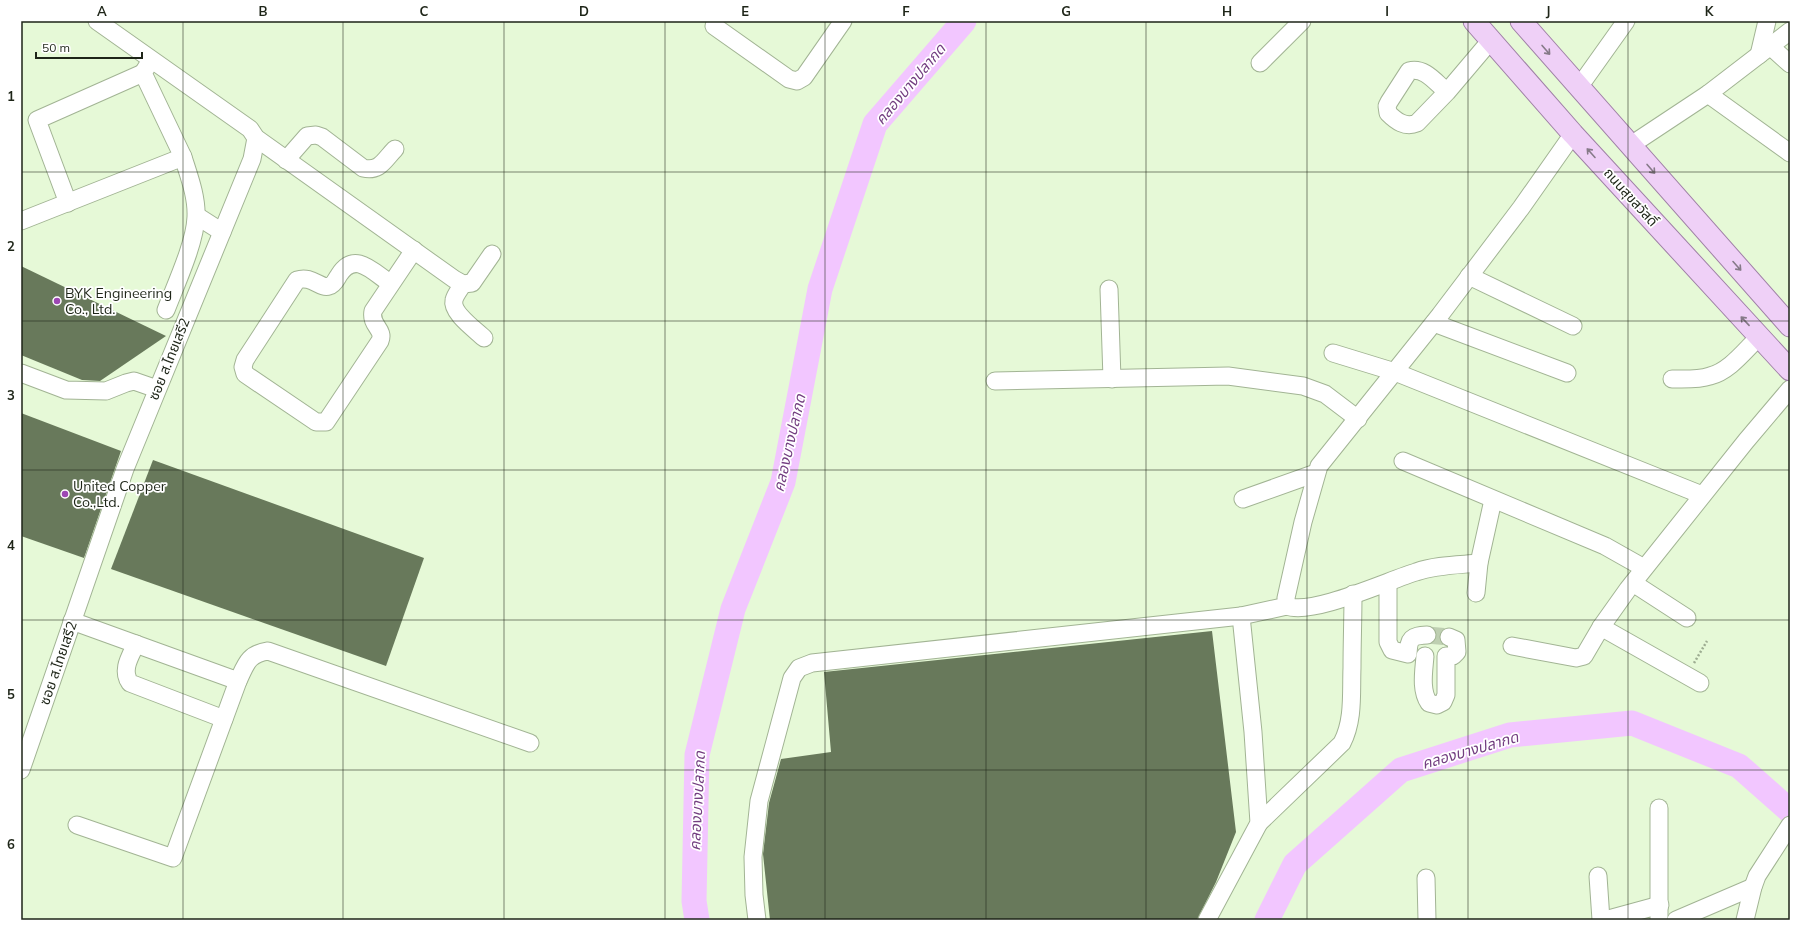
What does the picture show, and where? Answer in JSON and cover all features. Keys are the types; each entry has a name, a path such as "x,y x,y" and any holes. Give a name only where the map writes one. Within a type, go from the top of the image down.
{"main road":[{"name":"ถนนสุขสวัสดิ์","path":"1474,21 1573,134 1790,370"},
{"path":"1521,21 1790,326"}],"street":[{"path":"97,21 147,66 250,129 256,138 286,160 463,284 472,283 492,254"},
{"path":"714,26 788,79 797,81 804,78 843,21"},
{"path":"1260,63 1302,21"},
{"path":"1579,87 1626,21"},
{"path":"1764,51 1766,21"},
{"path":"1631,146 1708,94 1790,31"},
{"path":"1447,92 1491,40"},
{"path":"1764,51 1790,64"},
{"path":"147,66 184,157 194,196 196,216 195,233 166,310"},
{"path":"68,203 37,120 147,66"},
{"path":"1708,94 1790,153"},
{"path":"1288,606 1286,598 1303,522 1316,474 1325,458 1434,323 1573,134"},
{"path":"286,160 307,136 316,135 322,137 363,168 371,170 376,169 396,149"},
{"name":"ซอย ส.ไทยเสรี2","path":"21,770 125,470 252,159 256,138"},
{"path":"21,221 184,157"},
{"path":"196,216 222,232"},
{"path":"391,284 359,263 352,263 345,266 334,283 330,286 324,286 311,279 304,278 297,280 244,360 243,367 246,374 316,422 326,422 380,341 382,337 372,318 373,310 391,284 414,250"},
{"path":"1469,276 1573,326"},
{"path":"463,284 454,300 454,308 457,314 484,338"},
{"path":"1109,289 1112,378"},
{"path":"1434,323 1567,373"},
{"path":"1672,378 1696,379 1711,376 1728,367 1759,337"},
{"path":"1333,353 1395,372 1702,495"},
{"path":"21,373 66,390 106,391 126,382 134,381 157,389"},
{"path":"995,381 1228,376 1303,386 1325,394 1358,418"},
{"path":"1512,646 1576,658 1584,656 1601,627 1632,583 1702,495 1790,389"},
{"path":"1403,461 1605,546 1644,568"},
{"path":"1243,499 1316,474"},
{"path":"1476,593 1479,563 1493,500"},
{"path":"757,920 754,895 753,857 760,801 792,678 799,668 812,663 1241,616 1288,606 1294,609 1307,607 1353,594 1438,566 1479,563"},
{"path":"1388,583 1388,642 1392,650 1417,655 1453,656 1457,652 1457,642 1453,638 1449,637"},
{"path":"1632,583 1687,618"},
{"path":"1207,920 1259,823 1342,743 1346,736 1349,726 1351,698 1353,594"},
{"path":"1241,616 1253,732 1259,823"},
{"path":"72,621 238,681"},
{"path":"1601,627 1693,679"},
{"path":"1427,635 1415,636 1409,643 1417,655 1424,691 1429,703 1437,705 1443,702 1446,695 1446,656"},
{"path":"136,644 126,666 126,677 130,683 224,719"},
{"path":"77,825 173,858 238,681 249,659 257,653 268,651 530,743"},
{"path":"1605,920 1660,912 1659,808"},
{"path":"1745,920 1757,876 1790,825"},
{"path":"1598,876 1601,920"},
{"path":"1426,878 1427,920"},
{"path":"1676,920 1753,887"}],"path":[{"path":"1693,679 1707,641"}],"building":[{"name":"BYK Engineering Co., Ltd.","path":"21,266 166,336 100,381 82,380 21,355"},
{"name":"United Copper Co.,Ltd.","path":"21,413 121,451 84,558 21,536"},
{"path":"153,460 424,558 386,666 111,569"},
{"path":"1212,631 1236,832 1216,882 1197,920 770,920 763,854 769,803 781,759 831,752 824,672"}],"waterway":[{"name":"คลองบางปลากด","path":"697,920 694,901 697,755 733,609 783,482 820,289 875,124 964,21"},
{"name":"คลองบางปลากด","path":"1267,920 1295,864 1401,770 1510,735 1632,723 1739,766 1790,811"}],"tunnel":[{"path":"1427,635 1449,637"}],"place":[{"name":"BYK Engineering Co., Ltd.","path":"57,301"},
{"name":"United Copper Co.,Ltd.","path":"65,494"}]}
